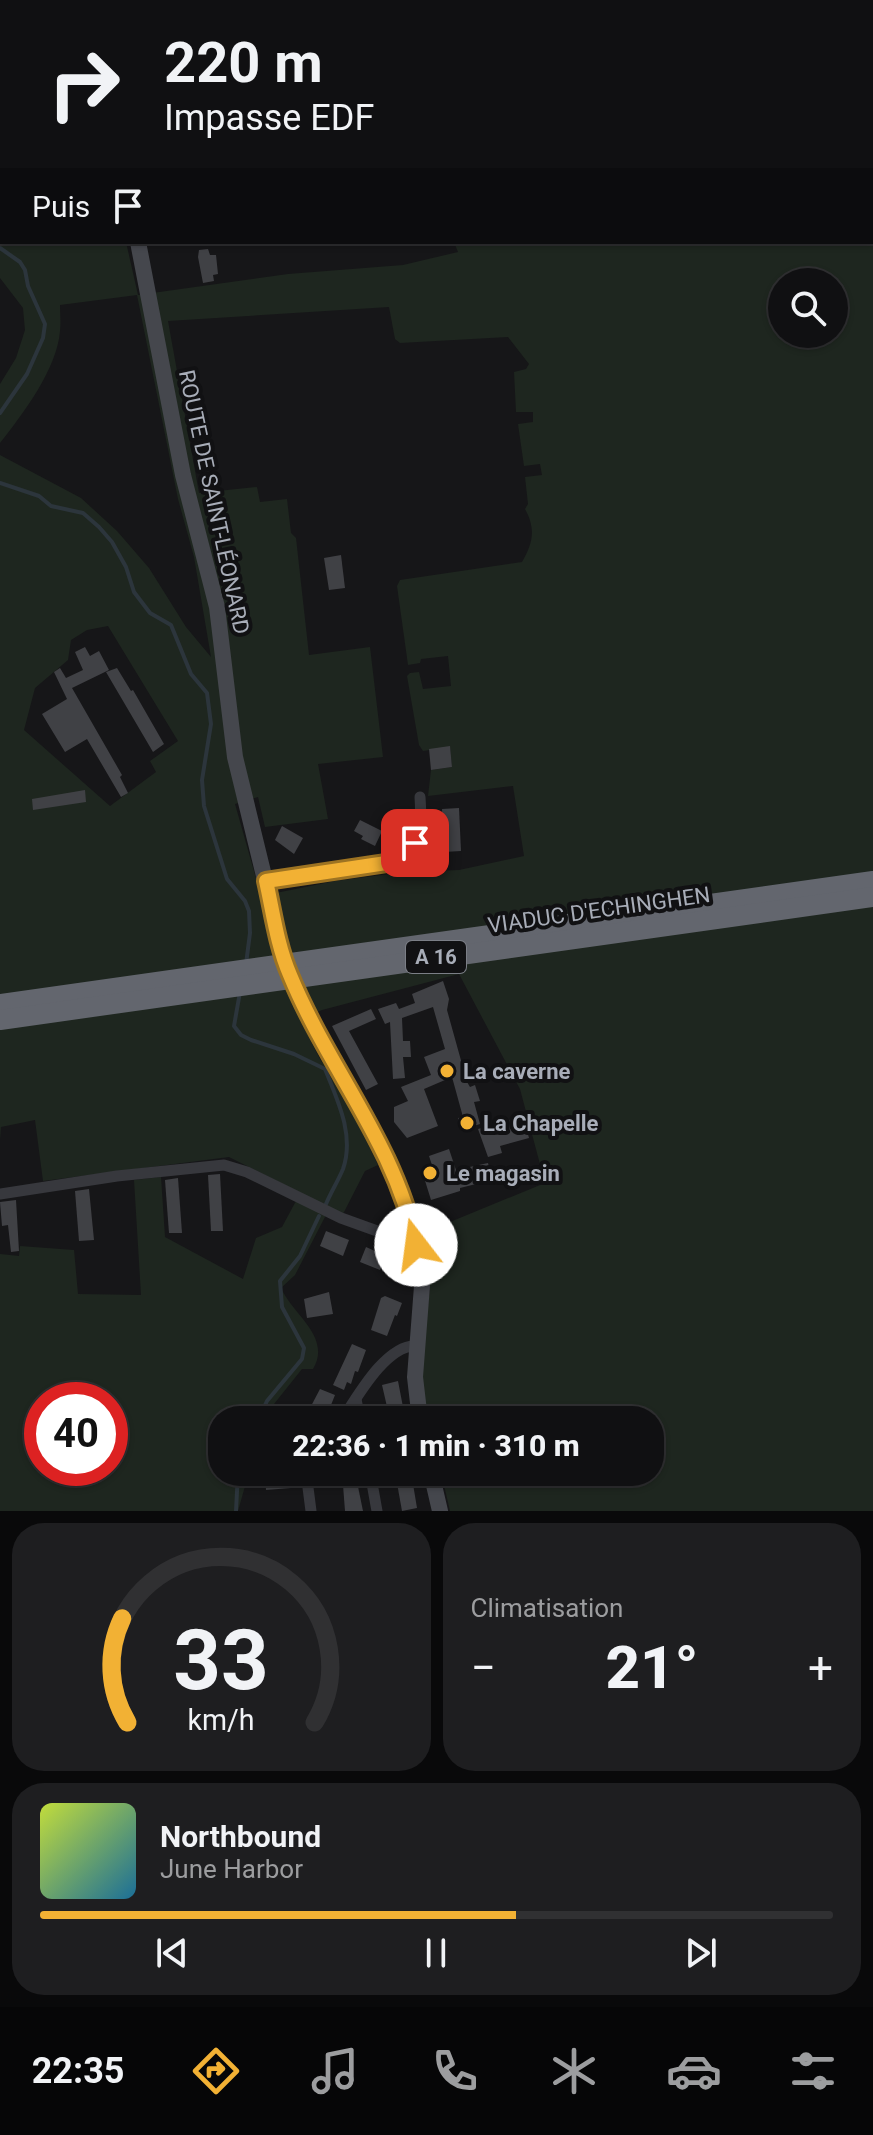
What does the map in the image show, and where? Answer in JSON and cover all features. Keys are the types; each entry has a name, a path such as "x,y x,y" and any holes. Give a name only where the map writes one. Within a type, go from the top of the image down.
{"highway":[{"name":"VIADUC D'ECHINGHEN","path":"0,1004 873,881"},
{"name":"VIADUC D'ECHINGHEN","path":"0,1020 873,897"}],"street":[{"name":"ROUTE DE SAINT-LÉONARD","path":"138,244 183,475 217,607 237,768 290,975 311,1020 380,1144 409,1216 416,1245 422,1295 417,1346 418,1406"},
{"path":"266,881 393,862 408,853 415,843 421,818 420,797"},
{"path":"0,1194 117,1176 224,1165 247,1172 341,1218 416,1245"},
{"path":"351,1406 393,1354 405,1346 417,1346"},
{"path":"356,1399 357,1406"},
{"path":"308,1486 311,1511"},
{"path":"373,1486 377,1511"},
{"path":"434,1486 440,1511"}],"shaded area":[{"path":"0,244 126,244 138,295 288,274 403,265 458,252 455,244 873,244 873,1511 450,1511 444,1486 664,1486 664,1406 425,1406 419,1381 430,1288 421,1228 450,1222 545,1183 520,1089 459,974 322,1010 300,1020 321,1061 332,1071 378,1165 365,1171 343,1214 229,1157 43,1181 35,1120 1,1127 0,1140 0,455 81,498 117,531 149,568 186,627 211,657 194,557 178,499 137,295 60,305 60,331 53,360 28,405 0,443 0,384 16,358 25,330 23,308 0,278","holes":["389,307 395,339 400,343 508,337 529,364 526,369 514,372 516,412 533,412 533,422 518,424 524,466 540,464 542,475 525,477 528,504 525,509 532,536 522,562 400,580 397,586 408,665 420,663 421,659 448,656 451,686 423,689 419,672 407,676 419,745 423,751 450,747 452,767 431,770 428,796 513,786 524,856 459,870 405,872 335,881 261,896 235,804 258,797 265,827 328,819 318,764 383,757 370,647 309,655 296,538 291,533 287,499 260,502 257,487 199,493 168,321","108,626 178,741 150,761 156,772 110,806 24,730 35,688 68,660 71,640 87,630"]},
{"path":"161,1177 165,1237 243,1279 256,1238 282,1227 296,1201 326,1215 295,1275 281,1288 314,1336 318,1357 313,1369 302,1369 272,1406 208,1406 208,1486 245,1486 238,1511 0,1511 0,1254 19,1256 20,1246 74,1250 78,1294 141,1295 134,1180"}],"building":[{"path":"208,249 210,255 216,255 218,274 213,275 214,281 203,283 199,250"},
{"path":"341,555 345,588 329,590 324,558"},
{"path":"85,647 90,656 99,651 109,670 72,688 122,775 120,777 128,793 121,797 87,739 65,752 42,714 67,699 54,672 60,668 66,678 83,670 75,652"},
{"path":"117,668 164,744 153,752 106,672"},
{"path":"450,746 452,767 431,770 429,749"},
{"path":"85,790 86,802 33,810 32,799"},
{"path":"459,808 461,851 444,852 442,809"},
{"path":"360,820 382,831 375,846 361,839 363,836 354,831"},
{"path":"282,826 303,838 294,854 275,840"},
{"path":"443,981 449,999 447,1010 467,1082 470,1087 475,1085 480,1101 474,1102 480,1124 461,1130 458,1118 463,1117 452,1077 424,1089 438,1126 407,1138 394,1122 394,1107 408,1101 401,1087 431,1075 424,1057 445,1049 433,1007 402,1018 403,1041 410,1041 411,1057 403,1057 405,1078 393,1079 390,1022 385,1024 378,1009 396,1003 399,1009 415,1003 412,994"},
{"path":"371,1009 376,1019 349,1031 378,1084 366,1090 332,1026"},
{"path":"523,1116 529,1138 500,1146 502,1153 488,1157 478,1129"},
{"path":"449,1149 456,1170 488,1163 492,1180 431,1200 422,1171 433,1168 429,1156"},
{"path":"220,1174 223,1231 211,1231 208,1175"},
{"path":"178,1178 182,1233 169,1233 165,1180"},
{"path":"89,1189 94,1240 79,1241 75,1191"},
{"path":"16,1200 19,1251 11,1252 8,1225 2,1226 0,1202"},
{"path":"326,1231 349,1240 343,1256 320,1246"},
{"path":"366,1247 386,1256 380,1270 360,1262"},
{"path":"329,1292 333,1314 307,1318 304,1299"},
{"path":"385,1296 402,1303 387,1336 371,1330 381,1298"},
{"path":"352,1344 366,1350 358,1372 355,1371 351,1384 347,1382 344,1390 333,1385"},
{"path":"398,1381 403,1406 387,1406 382,1385"},
{"path":"320,1389 335,1395 331,1406 311,1406"},
{"path":"266,1486 291,1486 291,1488 266,1490"},
{"path":"343,1486 358,1486 363,1511 345,1511"},
{"path":"398,1486 413,1486 417,1508 402,1511"}],"waterway":[{"path":"0,248 20,262 25,270 28,286 45,324 43,338 27,374 0,413"},
{"path":"0,483 39,496 51,506 83,513 99,527 126,567 134,592 150,613 171,625 191,674 207,693 211,724 202,780 204,806 227,879 249,911 246,964"},
{"path":"240,992 234,1026 241,1035 325,1069 330,1081 343,1118 347,1143 343,1169 326,1204"},
{"path":"265,1406 302,1359 304,1348 282,1307 280,1281 300,1256 319,1216"},
{"path":"236,1511 237,1486"}],"place":[{"name":"La caverne","path":"447,1071"},
{"name":"La Chapelle","path":"467,1123"},
{"name":"Le magasin","path":"430,1173"}],"route":[{"path":"415,843 408,853 393,862 266,881 290,975 311,1020 380,1144 403,1197 416,1245"}]}
